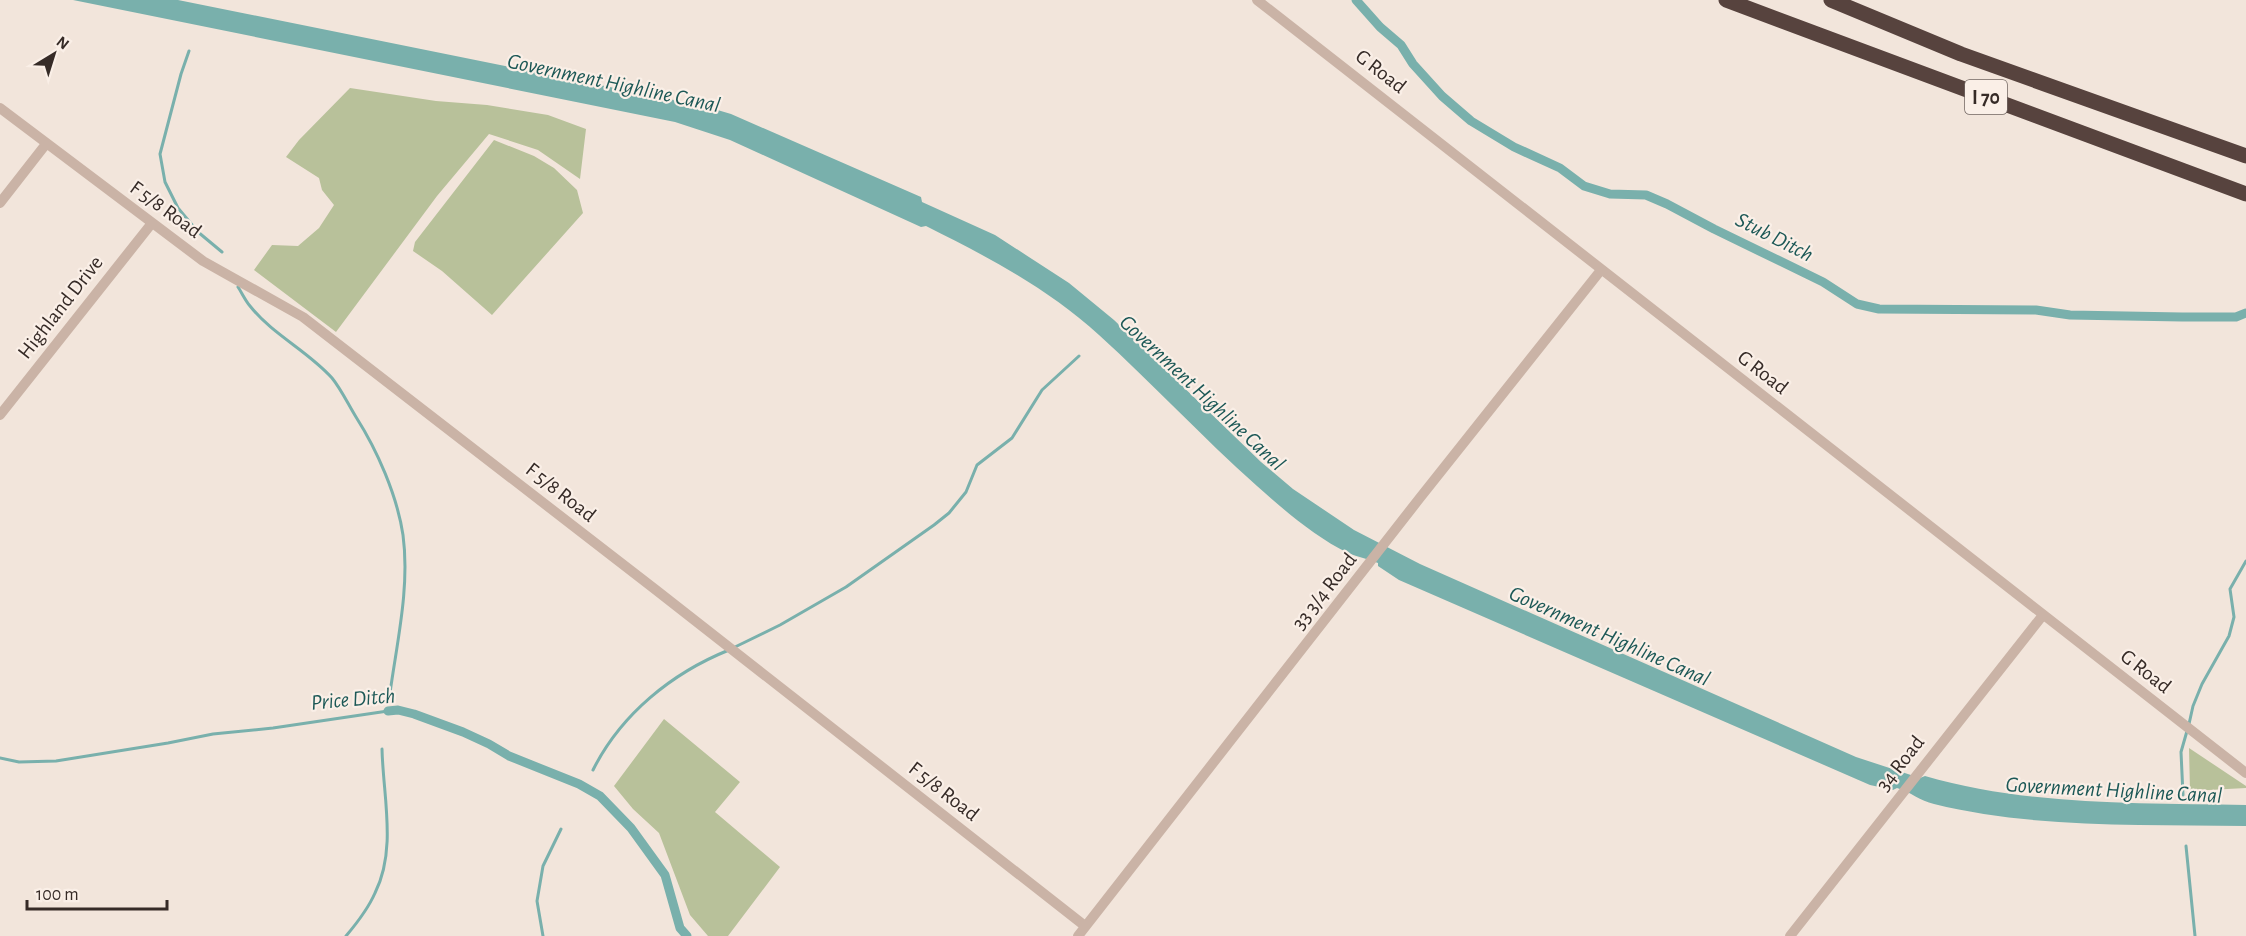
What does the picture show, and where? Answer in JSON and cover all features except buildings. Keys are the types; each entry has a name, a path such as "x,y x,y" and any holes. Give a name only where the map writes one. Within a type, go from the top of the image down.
{"highway":[{"name":"I 70","path":"1726,0 2246,194"},
{"name":"I 70","path":"1831,0 1961,54 2246,156"}],"street":[{"name":"G Road","path":"1257,0 2246,773"},
{"name":"F 5/8 Road","path":"0,108 203,261 303,317 1085,926"},
{"path":"0,203 46,144"},
{"name":"Highland Drive","path":"0,415 152,223"},
{"name":"33 3/4 Road","path":"1078,936 1601,270"},
{"name":"34 Road","path":"1790,936 2043,615"}],"green space":[{"path":"350,88 548,115 586,129 580,179 538,150 489,134 437,196 336,332 254,270 272,245 298,246 319,228 334,205 322,190 319,178 286,157 299,140"},
{"path":"494,140 534,156 554,168 577,190 583,213 492,315 442,271 413,251 415,242"},
{"path":"664,719 740,782 715,812 780,867 728,936 708,936 690,915 659,833 633,809 614,786"},
{"path":"2189,748 2246,786 2246,788 2190,791"}],"water":[{"path":"73,0 178,0 704,106 731,114 921,197 922,202 995,235 1069,283 1114,320 1261,462 1293,489 1354,530 1420,564 1856,757 1920,778 1925,776 1964,786 2044,798 2125,803 2246,805 2246,826 2089,824 2011,818 1929,803 1897,788 1893,790 1870,785 1399,580 1378,566 1378,563 1336,547 1289,514 1099,335 1038,288 926,226 921,227 730,140 675,122"}],"waterway":[{"name":"Stub Ditch","path":"1356,0 1380,27 1401,45 1413,64 1442,96 1471,121 1514,147 1560,168 1584,186 1610,194 1646,195 1667,204 1823,282 1857,304 1879,309 2036,310 2070,315 2236,317 2246,313"},
{"path":"189,51 160,154 165,182 178,208 198,232 222,252"},
{"path":"238,287 248,304 259,316 332,378 371,444 391,489 403,535 405,574 402,614 390,693"},
{"path":"735,647 780,625 846,587 949,513 966,492 977,465 1012,438 1042,390 1079,356"},
{"path":"2189,724 2202,684 2229,636 2234,617 2230,589 2246,561"},
{"path":"593,770 618,731 633,713 668,683 708,659 729,650"},
{"name":"Price Ditch","path":"388,711 398,710 414,714 463,732 509,756 579,784 600,796 631,828 665,875 680,928 687,936"},
{"name":"Price Ditch","path":"0,758 19,762 56,761 213,734 273,728 388,711"},
{"name":"Government Highline Canal","path":"2183,795 2181,752 2187,731"},
{"path":"346,936 372,899 382,876 386,859 387,822 382,749"},
{"path":"543,936 537,901 543,866 561,829"},
{"path":"2186,846 2195,936"}]}
